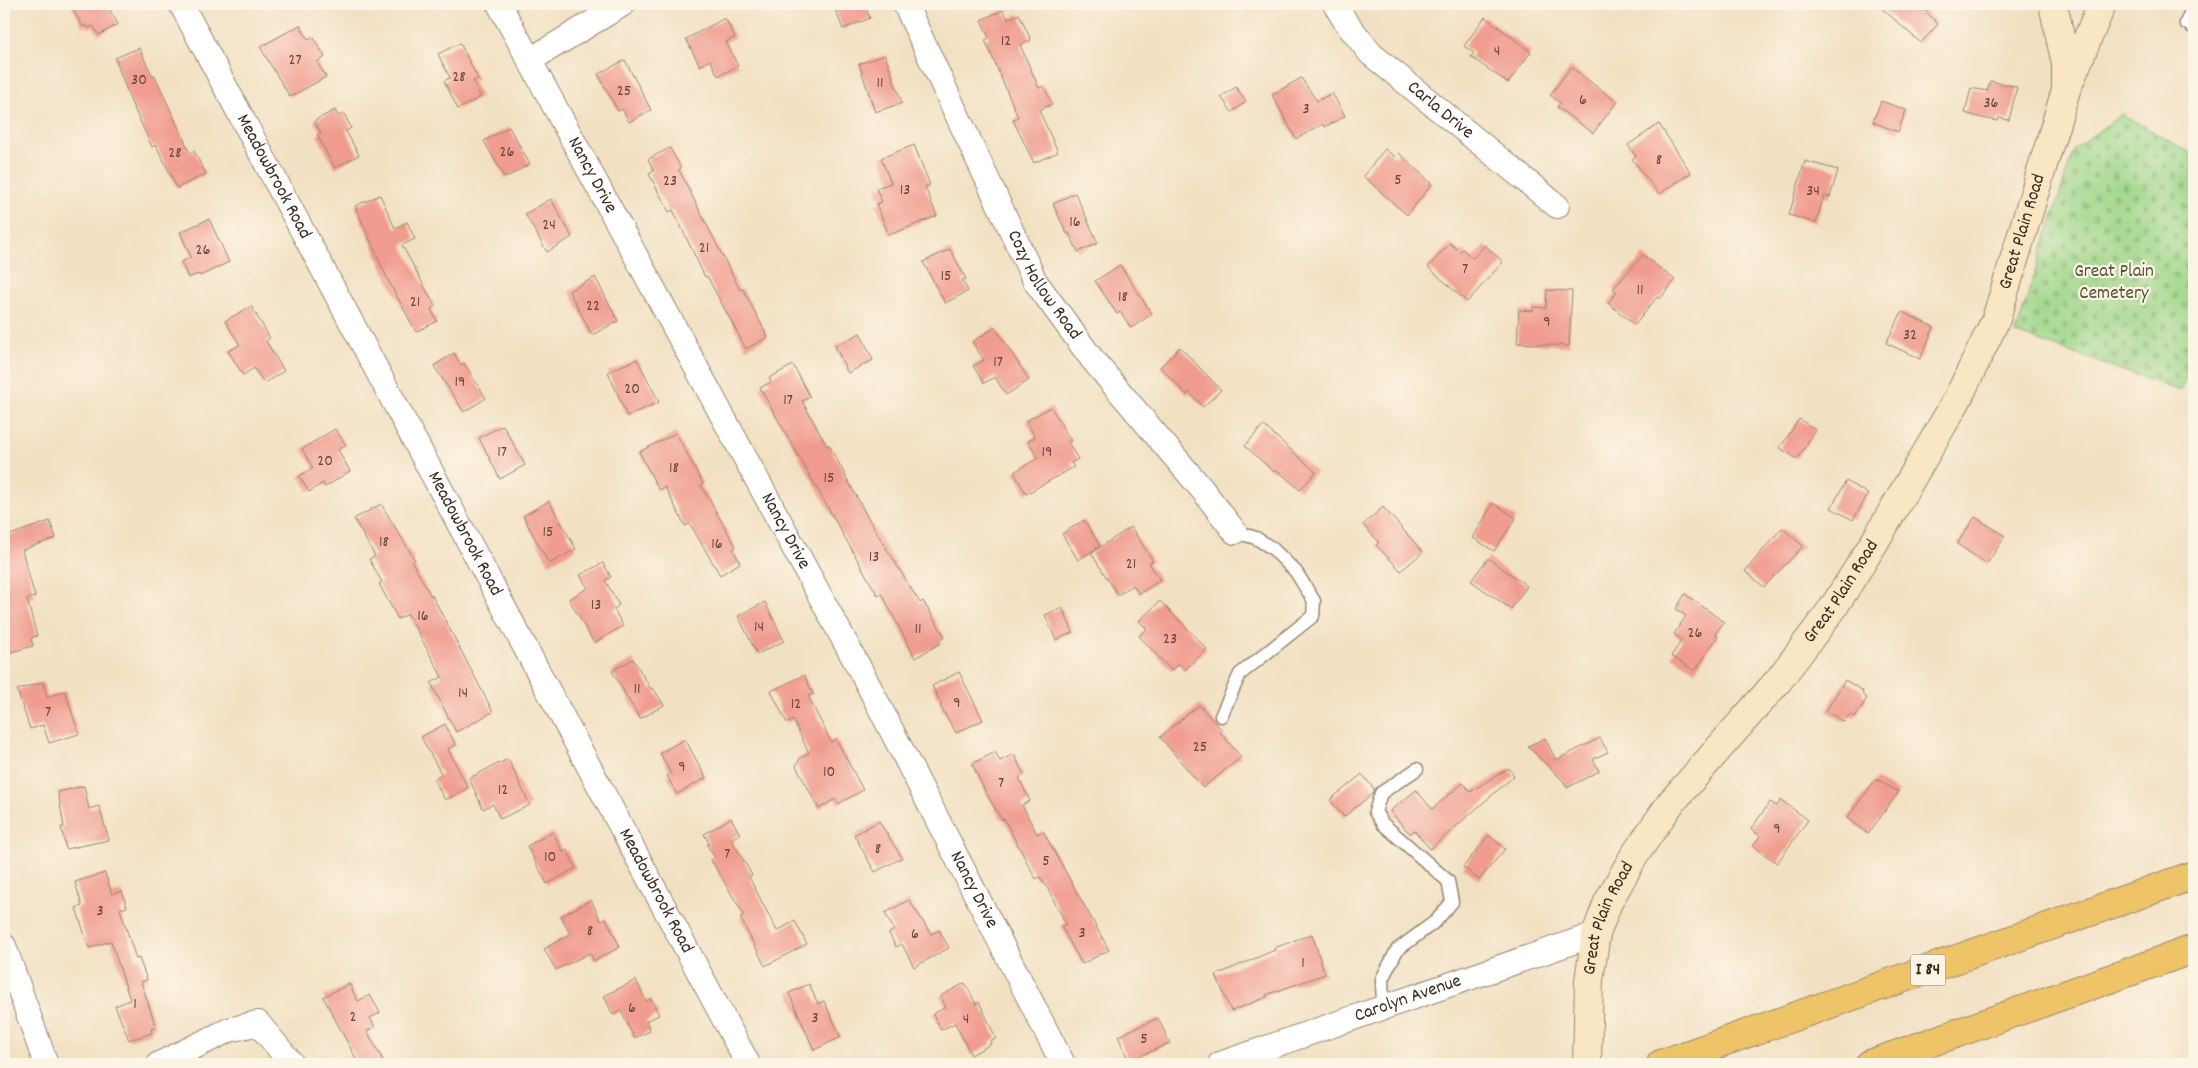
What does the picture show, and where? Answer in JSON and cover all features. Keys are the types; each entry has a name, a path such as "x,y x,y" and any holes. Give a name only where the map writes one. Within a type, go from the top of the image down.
{"highway":[{"name":"I 84","path":"1661,1064 2194,875"},
{"path":"1870,1064 2194,949"}],"main road":[{"name":"Great Plain Road","path":"2053,4 2066,64 2066,90"},
{"name":"Great Plain Road","path":"1587,1064 1589,980 1596,934 1608,902 1634,856 1670,804 1778,681 1833,608 1874,543 1957,400 1996,319 2066,90 2102,4"}],"street":[{"name":"Meadowbrook Road","path":"181,4 748,1064"},
{"name":"Nancy Drive","path":"499,4 552,105 863,675 1063,1064"},
{"path":"530,60 623,4"},
{"name":"Cozy Hollow Road","path":"905,4 1035,281 1092,359 1202,488 1235,532"},
{"name":"Carla Drive","path":"1335,4 1345,21 1371,54 1557,206"},
{"name":"Carolyn Avenue","path":"1220,1064 1596,934"},
{"path":"4,946 46,1064"},
{"path":"159,1064 229,1030 258,1022 292,1064"}],"lane":[{"path":"2194,4 2186,23 2194,28"},
{"path":"1221,716 1240,674 1313,616 1314,601 1296,572 1273,550 1256,538 1235,532"},
{"path":"1384,1008 1382,979 1397,950 1436,921 1452,902 1448,881 1383,824 1375,812 1381,793 1417,769"}],"green space":[{"name":"Great Plain Cemetery","path":"2122,114 2194,155 2194,362 2180,391 2016,333 2074,149"}],"building":[{"path":"70,4 106,4 118,24 99,35 93,26 88,28 86,25 83,27"},
{"path":"833,4 864,4 870,18 843,29"},
{"path":"1877,4 1919,4 1938,24 1921,43"},
{"path":"1003,10 1008,19 1019,14 1031,40 1020,45 1039,88 1044,86 1052,104 1039,110 1058,152 1034,163 1013,120 1018,117 985,40 989,38 981,20"},
{"path":"1485,17 1531,52 1508,83 1471,57 1474,53 1464,46"},
{"path":"725,18 735,37 726,42 738,66 718,76 710,60 700,66 686,39"},
{"path":"300,25 308,40 313,37 325,57 317,62 326,77 290,97 260,47"},
{"path":"460,43 478,79 473,81 481,97 458,109 444,81 450,78 438,54"},
{"path":"139,48 153,77 155,76 190,153 194,151 206,174 177,188 156,145 152,147 131,102 115,58"},
{"path":"885,55 902,103 875,112 859,64"},
{"path":"625,60 651,110 629,122 622,109 618,111 598,74"},
{"path":"1571,67 1617,102 1593,133 1557,107 1560,103 1550,95"},
{"path":"1301,78 1317,101 1332,93 1345,116 1325,127 1323,124 1296,139 1272,95"},
{"path":"1990,81 2017,87 2009,120 1999,118 1998,121 1965,113 1971,88 1987,91"},
{"path":"1236,87 1246,102 1232,112 1221,97"},
{"path":"1881,101 1906,110 1898,132 1873,122"},
{"path":"335,110 338,116 344,113 351,128 346,131 359,155 335,168 317,135 321,133 314,121"},
{"path":"1659,124 1691,173 1659,194 1632,159 1636,156 1628,145"},
{"path":"509,127 530,164 505,178 484,141"},
{"path":"914,145 930,185 925,187 937,216 889,235 876,204 882,202 876,188 891,183 881,158"},
{"path":"670,148 681,168 679,170 740,290 743,289 768,337 746,349 707,276 705,277 673,210 669,212 649,174 654,171 648,159"},
{"path":"1385,149 1395,157 1399,153 1432,184 1407,215 1363,176"},
{"path":"1805,161 1838,170 1830,197 1824,196 1816,223 1789,215"},
{"path":"1075,193 1098,243 1078,252 1053,204"},
{"path":"380,195 395,228 407,222 415,239 402,245 435,306 431,309 437,321 416,332 388,280 355,206"},
{"path":"551,199 572,237 547,252 525,214"},
{"path":"209,219 229,262 200,276 199,274 188,278 181,262 191,257 180,232"},
{"path":"1450,243 1460,252 1462,249 1473,258 1485,245 1503,262 1467,302 1428,267"},
{"path":"950,249 966,279 962,280 968,291 945,303 923,262"},
{"path":"1643,255 1675,280 1660,299 1657,297 1635,325 1608,303 1617,292 1613,289"},
{"path":"1120,265 1152,314 1131,328 1120,312 1117,314 1095,281"},
{"path":"595,277 618,321 592,335 569,291"},
{"path":"1547,290 1572,291 1569,346 1517,343 1519,310 1533,311 1533,307 1546,308"},
{"path":"251,306 270,338 266,341 284,371 264,383 254,368 243,375 228,351 240,345 225,321"},
{"path":"1902,312 1934,327 1920,359 1886,343"},
{"path":"995,327 1029,380 1006,395 995,377 984,383 973,366 984,360 972,342"},
{"path":"860,333 873,360 848,373 835,346"},
{"path":"1180,347 1221,390 1203,407 1189,392 1187,395 1160,367"},
{"path":"454,353 461,365 464,363 486,398 464,412 434,366"},
{"path":"637,359 659,402 627,416 608,372"},
{"path":"793,365 810,397 802,401 827,446 829,445 868,518 920,603 923,601 945,637 939,641 941,643 915,658 882,594 878,596 760,388 771,382 769,378"},
{"path":"1051,407 1071,441 1068,442 1078,459 1071,463 1074,467 1026,494 1014,472 1038,458 1028,441 1035,437 1026,421"},
{"path":"1799,419 1816,430 1797,459 1780,448"},
{"path":"503,425 525,465 500,479 479,438"},
{"path":"1263,425 1316,472 1300,490 1277,470 1274,472 1245,446"},
{"path":"335,429 346,445 338,450 350,471 325,487 323,483 309,492 299,476 313,468 302,449"},
{"path":"676,433 703,484 701,485 736,547 733,549 740,563 720,575 690,524 685,526 665,487 659,490 639,452"},
{"path":"1846,481 1868,494 1853,520 1831,508"},
{"path":"549,501 576,549 549,564 523,516"},
{"path":"1493,503 1516,518 1494,551 1473,538"},
{"path":"381,504 415,560 412,562 432,595 493,712 456,732 431,683 442,677 408,614 398,619 379,584 382,582 369,559 375,556 354,519"},
{"path":"1383,507 1423,552 1401,571 1376,545 1379,542 1363,525"},
{"path":"1975,517 2005,536 1987,564 1957,544"},
{"path":"1084,520 1100,546 1078,560 1062,534"},
{"path":"50,521 56,538 22,550 35,597 27,599 37,636 31,638 33,646 4,654 4,537"},
{"path":"1131,527 1153,561 1149,563 1160,580 1139,594 1133,585 1118,595 1091,553"},
{"path":"1782,528 1803,546 1764,587 1745,571"},
{"path":"1488,558 1527,586 1511,609 1471,581"},
{"path":"603,563 611,577 605,580 619,605 614,609 623,626 594,643 569,599 588,588 580,575"},
{"path":"1685,594 1724,622 1715,634 1718,636 1695,671 1671,656 1682,640 1674,634 1686,616 1676,609"},
{"path":"1160,601 1207,649 1185,670 1179,664 1172,671 1139,636 1147,629 1139,621"},
{"path":"765,602 784,641 757,654 738,616"},
{"path":"1062,608 1073,632 1056,640 1045,615"},
{"path":"633,659 651,689 653,688 664,705 640,719 612,671"},
{"path":"959,672 983,720 956,733 940,706 942,705 932,686"},
{"path":"804,675 813,694 808,696 831,742 836,739 863,790 838,804 835,799 819,809 796,766 800,758 809,753 793,720 787,723 771,691"},
{"path":"1845,680 1863,691 1862,694 1867,698 1855,717 1850,714 1844,722 1826,711"},
{"path":"43,682 47,697 65,691 79,734 49,743 43,725 30,729 17,690"},
{"path":"1199,705 1222,730 1220,732 1241,757 1203,788 1160,737"},
{"path":"445,724 456,745 448,749 468,788 445,800 434,779 442,775 421,737"},
{"path":"1545,738 1556,760 1600,738 1608,752 1593,759 1599,771 1567,788 1564,782 1528,746"},
{"path":"685,739 706,778 677,794 667,776 671,774 660,753"},
{"path":"995,752 1000,761 1014,754 1024,775 1019,778 1030,801 1022,805 1037,834 1043,831 1109,950 1082,964 1061,926 1066,924 1048,889 1040,877 1036,879 1004,819 1002,820 986,793 972,764"},
{"path":"508,759 530,805 500,819 493,804 483,809 469,778"},
{"path":"1509,768 1514,776 1430,849 1414,830 1410,834 1390,811 1416,790 1432,809 1463,783 1470,792"},
{"path":"1362,774 1374,789 1372,794 1344,817 1330,800"},
{"path":"1876,779 1899,792 1868,834 1847,818"},
{"path":"84,786 89,809 99,806 109,840 66,849 61,827 64,827 58,792"},
{"path":"1781,800 1808,820 1777,863 1753,846 1760,836 1751,829 1770,802 1777,806"},
{"path":"731,818 740,834 731,839 752,875 749,877 777,931 795,921 807,944 765,966 740,917 744,915 711,860 715,858 707,845 709,843 704,834"},
{"path":"879,821 902,858 875,872 854,835"},
{"path":"553,832 563,852 567,850 576,868 547,884 527,846"},
{"path":"1489,835 1505,849 1479,880 1463,867"},
{"path":"105,873 112,894 122,891 127,907 120,909 136,959 139,958 147,980 141,982 156,1027 151,1029 152,1033 129,1040 115,1006 130,1000 111,941 89,948 76,908 82,906 75,882"},
{"path":"591,900 601,921 606,918 620,947 594,961 590,953 556,970 544,949 570,934 561,916"},
{"path":"909,900 931,934 939,930 949,948 914,967 902,944 896,947 889,933 894,930 885,913"},
{"path":"1312,934 1325,974 1266,995 1267,997 1231,1011 1216,975 1275,950 1274,948"},
{"path":"636,980 646,1001 651,999 659,1015 646,1021 650,1031 634,1038 621,1011 613,1015 604,996"},
{"path":"965,983 976,1004 979,1002 996,1038 990,1041 991,1044 971,1055 955,1023 941,1030 933,1014 946,1007 940,996"},
{"path":"349,984 358,1001 370,995 380,1013 370,1018 375,1027 367,1031 385,1064 359,1064 323,997"},
{"path":"809,984 818,1004 824,1001 841,1037 814,1050 789,993"},
{"path":"1158,1018 1170,1043 1129,1061 1118,1036"}]}
